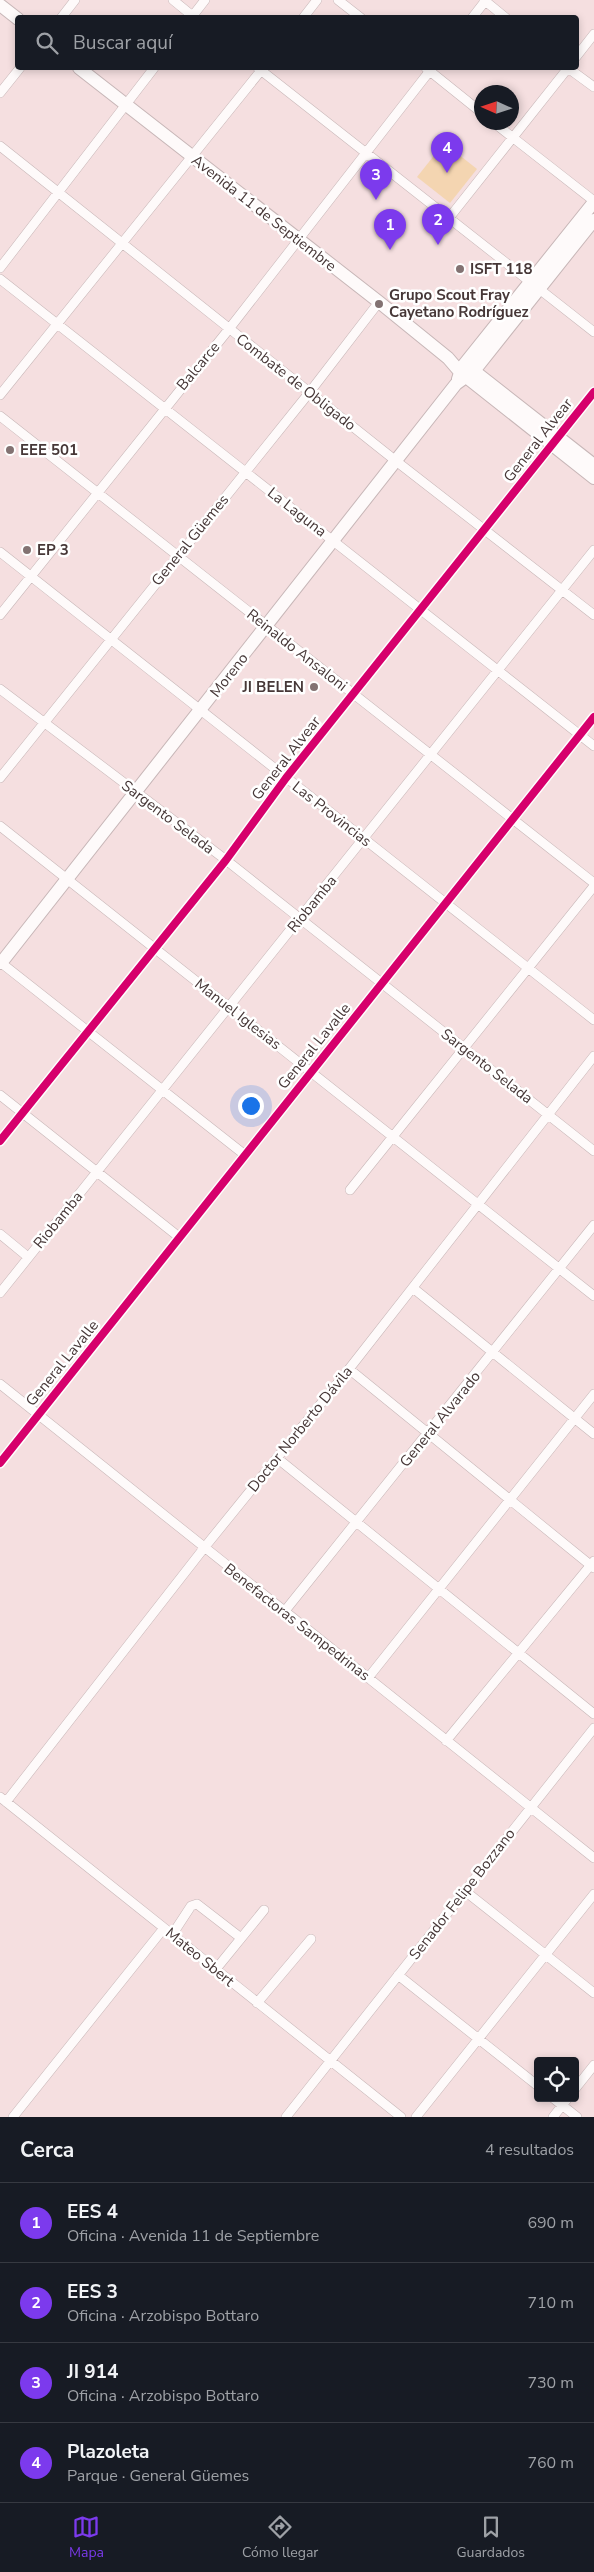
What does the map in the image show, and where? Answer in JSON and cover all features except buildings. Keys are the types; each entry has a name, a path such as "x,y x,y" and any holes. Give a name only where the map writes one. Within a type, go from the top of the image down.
{"main road":[{"path":"0,5 15,17"},
{"name":"Avenida 11 de Septiembre","path":"82,70 379,302 448,358 464,374 555,441 594,465"},
{"path":"536,285 594,202"},
{"path":"536,285 594,220"},
{"name":"Moreno","path":"0,963 268,627 333,540 536,285"},
{"name":"Avenida 11 de Septiembre","path":"555,441 594,478"}],"street":[{"path":"63,15 75,0"},
{"path":"173,0 191,15"},
{"path":"194,15 205,0"},
{"path":"305,15 317,0"},
{"path":"338,0 357,15"},
{"path":"474,15 485,0 502,15"},
{"path":"579,53 594,34"},
{"path":"0,93 18,70"},
{"path":"0,268 152,70"},
{"path":"0,394 58,325 259,70"},
{"path":"264,70 594,332"},
{"name":"Balcarce","path":"0,615 164,407 229,329 428,70"},
{"path":"430,70 474,106"},
{"path":"449,218 566,70"},
{"path":"571,70 594,87"},
{"path":"502,130 594,202"},
{"name":"Combate de Obligado","path":"0,146 309,393 594,615"},
{"name":"La Laguna","path":"0,279 594,746"},
{"name":"General Güemes","path":"0,778 309,393 379,302"},
{"name":"General Alvear","path":"0,1141 226,860 286,778 594,392"},
{"name":"Reinaldo Ansaloni","path":"0,416 594,885"},
{"name":"Riobamba","path":"0,1293 594,550"},
{"name":"Las Provincias","path":"0,552 594,1020"},
{"name":"Sargento Selada","path":"0,689 226,860 594,1151"},
{"name":"General Lavalle","path":"0,1463 594,717"},
{"name":"Manuel Iglesias","path":"0,826 594,1296"},
{"path":"350,1190 594,885"},
{"path":"0,963 245,1155"},
{"name":"Doctor Norberto Dávila","path":"3,1800 349,1369 594,1056"},
{"path":"0,1095 179,1237"},
{"name":"General Alvarado","path":"284,1612 594,1225"},
{"path":"0,1234 28,1257"},
{"path":"413,1288 594,1434"},
{"path":"349,1369 593,1565 446,1740"},
{"name":"Benefactoras Sampedrinas","path":"0,1384 37,1416 594,1858"},
{"path":"368,1678 594,1394"},
{"path":"277,1458 438,1590 594,1714"},
{"name":"Senador Felipe Bozzano","path":"286,2117 594,1728"},
{"name":"Mateo Sbert","path":"3,1800 401,2117"},
{"path":"465,1891 594,1993"},
{"path":"416,2117 594,1894"},
{"path":"13,2117 191,1906 197,1904 241,1938"},
{"path":"216,1969 264,1910"},
{"path":"257,2002 311,1939"},
{"path":"398,1975 534,2083"},
{"path":"579,2084 594,2065"},
{"path":"553,2117 565,2102 577,2117"}],"shaded area":[{"path":"444,143 477,169 450,203 417,177"}],"cycle path":[{"path":"0,1141 226,860 286,778 594,392"},
{"path":"0,1463 594,717"}],"place":[{"name":"Plazoleta","path":"447,173"},
{"name":"JI 914","path":"376,200"},
{"name":"EES 3","path":"438,245"},
{"name":"EES 4","path":"390,250"},
{"name":"ISFT 118","path":"460,269"},
{"name":"Grupo Scout Fray Cayetano Rodríguez","path":"379,304"},
{"name":"EEE 501","path":"10,450"},
{"name":"EP 3","path":"27,550"},
{"name":"JI BELEN","path":"314,687"}]}
